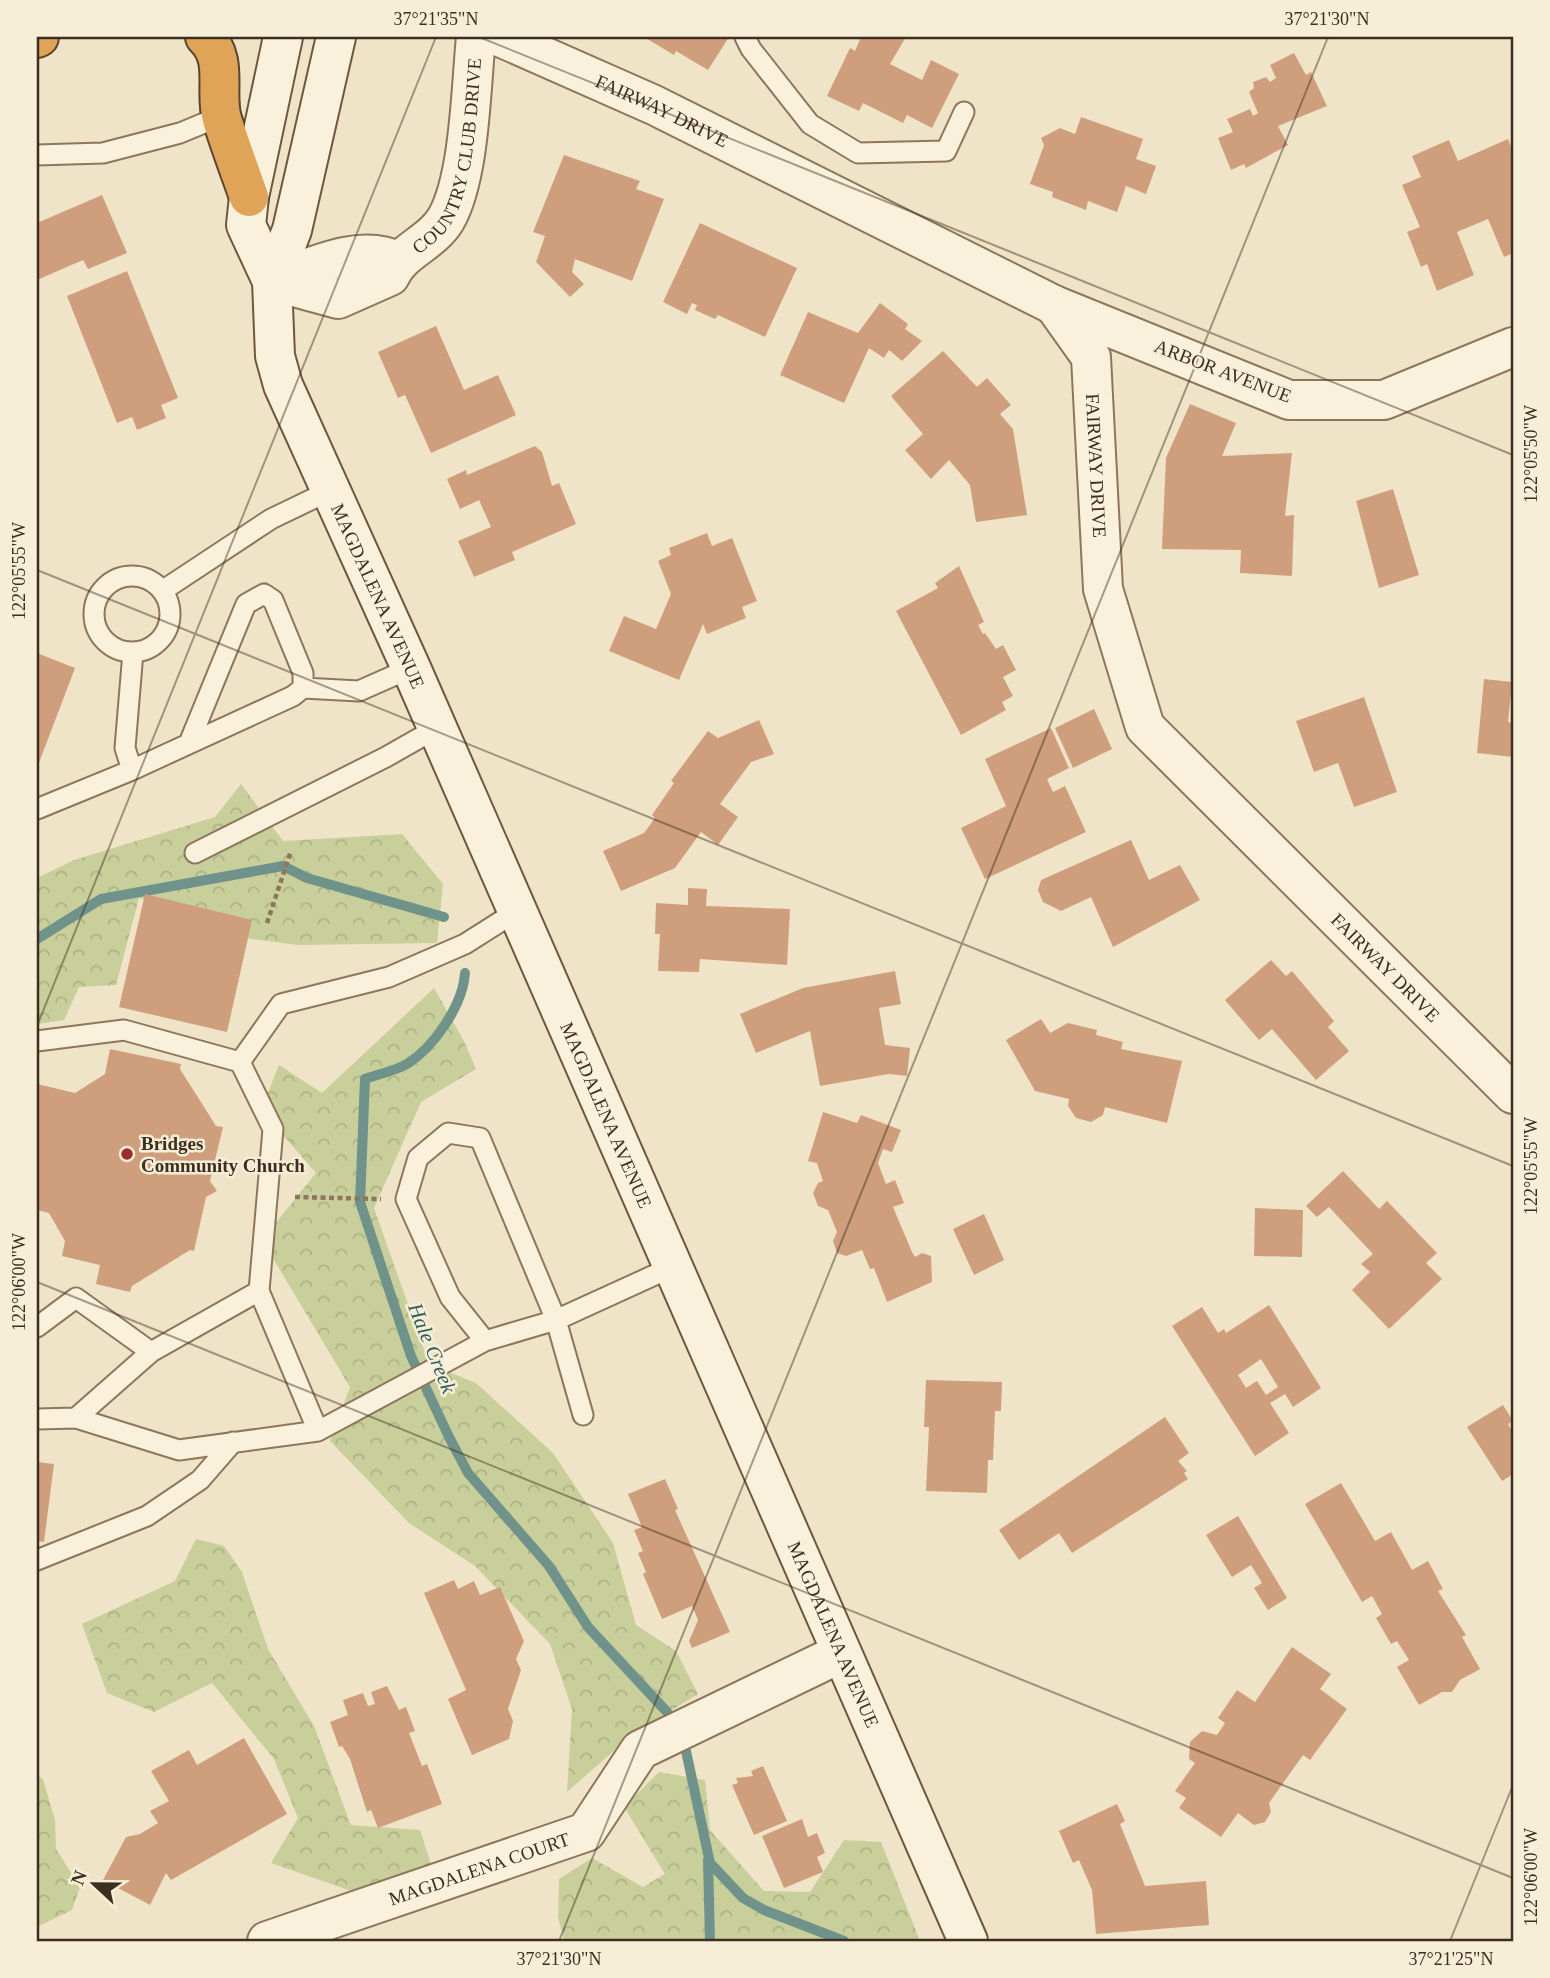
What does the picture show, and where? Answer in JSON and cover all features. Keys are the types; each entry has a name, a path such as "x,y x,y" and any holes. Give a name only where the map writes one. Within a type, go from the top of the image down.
{"highway":[{"path":"205,37 215,51 220,68 221,116 249,197"}],"street":[{"name":"MAGDALENA AVENUE","path":"282,37 249,197 246,225 272,281 275,356 283,385 411,668 968,1941"},
{"name":"MAGDALENA AVENUE","path":"272,281 292,230 336,37"},
{"name":"COUNTRY CLUB DRIVE","path":"272,281 340,258 383,254 397,261 429,240 446,219 456,196 463,161 476,37"},
{"name":"FAIRWAY DRIVE","path":"500,37 654,105 1054,306 1091,358 1102,589 1145,727 1513,1094"},
{"name":"ARBOR AVENUE","path":"1054,306 1289,400 1384,400 1513,346"},
{"name":"MAGDALENA COURT","path":"267,1941 586,1832 640,1750 841,1653"}],"lane":[{"path":"745,37 751,49 810,124 858,153 946,151 964,112"},
{"path":"37,155 103,153 180,133 221,116"},
{"path":"162,591 271,519 329,491"},
{"path":"134,576 154,583 162,591 170,613 163,636 155,645 133,652 111,647 97,629 94,608 98,597 113,582 134,576"},
{"path":"189,743 246,604 264,594 273,600 303,673 303,688"},
{"path":"132,770 125,748 133,652"},
{"path":"37,809 132,770 293,696 303,688 359,691 411,668"},
{"path":"195,853 386,757 437,728"},
{"path":"240,1062 281,1004 389,977 465,944 517,911"},
{"path":"37,1041 124,1030 240,1062 273,1129 259,1291 318,1431"},
{"path":"485,1341 450,1297 406,1199 418,1158 448,1133 480,1138 556,1320 583,1415"},
{"path":"37,1419 76,1418 179,1450 318,1431 485,1341 556,1320 673,1267"},
{"path":"76,1418 150,1352 259,1291"},
{"path":"37,1327 76,1298 150,1352"},
{"path":"37,1560 147,1516 200,1480 233,1442"}],"path":[{"path":"267,923 290,851"},
{"path":"266,1197 372,1199"}],"green space":[{"path":"241,784 283,841 402,834 443,884 437,943 298,945 236,937 139,898 116,985 79,987 64,1020 37,1024 37,878 74,860 215,817"},
{"path":"434,988 464,1041 476,1069 421,1102 374,1208 429,1364 476,1383 553,1453 613,1543 636,1625 676,1651 698,1694 633,1734 567,1792 572,1709 550,1644 475,1566 409,1523 330,1441 350,1387 262,1240 316,1173 261,1110 279,1065 322,1093"},
{"path":"196,1539 224,1546 242,1572 268,1649 314,1726 351,1825 420,1830 432,1867 374,1899 271,1863 298,1818 274,1759 212,1683 154,1712 107,1693 82,1624 175,1581"},
{"path":"659,1772 705,1780 710,1830 764,1891 810,1892 844,1840 881,1842 920,1941 564,1941 558,1917 559,1879 592,1858 643,1887 665,1874 624,1807"},
{"path":"37,1775 43,1779 55,1820 56,1849 80,1887 72,1910 39,1926 37,1924"}],"building":[{"path":"644,37 729,37 708,70 676,51 674,55"},
{"path":"861,37 906,37 890,64 922,80 931,60 959,74 932,128 907,115 903,123 863,103 859,111 827,96 850,48 855,51"},
{"path":"1294,53 1306,75 1311,72 1327,106 1278,126 1288,145 1246,168 1244,164 1231,170 1218,138 1233,132 1227,119 1250,109 1253,116 1258,113 1249,92 1254,88 1253,82 1266,77 1270,82 1276,78 1270,65"},
{"path":"1081,117 1143,139 1136,159 1156,166 1146,194 1126,186 1117,212 1088,201 1086,210 1052,197 1053,192 1030,184 1044,145 1041,138 1060,128 1075,134"},
{"path":"1508,139 1513,152 1513,253 1504,257 1488,219 1457,232 1474,275 1437,291 1427,264 1421,267 1407,232 1420,227 1402,185 1421,177 1412,156 1449,140 1458,161"},
{"path":"564,155 640,181 636,189 664,199 632,281 575,259 572,272 584,284 570,297 536,262 545,236 533,232"},
{"path":"102,195 127,253 88,269 83,260 37,280 37,223"},
{"path":"700,223 797,268 765,337 718,315 715,319 695,310 697,305 692,303 687,314 663,302"},
{"path":"127,271 178,398 161,405 166,418 137,430 132,417 117,423 67,296"},
{"path":"880,303 908,324 905,329 922,341 902,361 889,350 884,358 869,348 844,403 780,375 808,312 858,333"},
{"path":"436,326 464,390 498,375 516,415 431,453 405,395 398,398 378,352"},
{"path":"943,351 977,387 987,378 1011,405 1000,414 1013,429 1027,515 976,522 970,485 949,460 931,479 905,450 923,434 891,396"},
{"path":"1190,404 1236,423 1222,456 1292,453 1285,516 1294,515 1292,576 1240,573 1241,550 1162,549 1166,458"},
{"path":"535,446 542,452 552,486 559,483 576,524 512,552 515,560 474,577 458,541 491,527 479,500 460,509 447,479 466,470 467,475"},
{"path":"1393,489 1419,575 1379,588 1356,501"},
{"path":"707,533 712,546 732,538 757,601 742,607 746,618 707,634 703,624 679,680 609,651 624,616 656,629 671,594 658,561 671,555 669,548"},
{"path":"959,566 984,622 978,625 996,649 1003,645 1016,670 1003,677 1013,696 1002,702 1006,710 961,735 896,611 938,588 935,583"},
{"path":"37,653 75,668 37,768"},
{"path":"1484,679 1512,682 1508,722 1513,723 1513,757 1477,753"},
{"path":"1364,697 1397,792 1354,807 1338,763 1314,772 1296,721"},
{"path":"1094,709 1112,749 1073,768 1055,728"},
{"path":"759,720 774,754 751,762 720,804 738,817 718,845 701,832 675,868 621,891 603,851 644,833 655,818 652,815 674,783 671,781 708,731 718,738"},
{"path":"1051,728 1069,768 1047,779 1053,792 1065,786 1086,832 985,879 961,828 1006,806 985,759"},
{"path":"1131,840 1149,880 1180,865 1200,900 1113,947 1091,897 1061,911 1043,902 1038,890 1041,880"},
{"path":"688,888 707,889 706,906 790,909 787,965 700,959 699,972 658,971 660,934 655,934 656,903 688,905"},
{"path":"145,894 252,920 227,1032 119,1007"},
{"path":"1271,960 1286,976 1292,971 1334,1021 1328,1027 1349,1051 1316,1080 1272,1029 1259,1040 1225,1000"},
{"path":"895,971 901,1004 879,1008 885,1045 910,1048 907,1076 889,1074 820,1086 810,1031 756,1053 740,1014 803,988"},
{"path":"1041,1019 1050,1033 1068,1023 1097,1030 1096,1035 1123,1042 1121,1049 1182,1061 1167,1123 1105,1107 1103,1115 1091,1122 1076,1118 1068,1106 1069,1099 1035,1091 1006,1040"},
{"name":"Bridges Community Church","path":"110,1049 181,1064 180,1069 216,1126 223,1127 210,1181 217,1191 206,1197 194,1251 190,1250 132,1286 130,1292 96,1284 100,1265 62,1256 65,1241 49,1213 37,1210 37,1084 75,1093 105,1074"},
{"path":"823,1112 857,1123 861,1115 901,1130 892,1152 883,1149 878,1163 886,1184 895,1180 904,1203 893,1207 912,1252 915,1257 922,1253 931,1256 932,1282 887,1302 874,1268 870,1269 862,1250 846,1256 837,1253 833,1241 837,1232 828,1210 818,1206 813,1193 818,1183 823,1181 817,1163 808,1161"},
{"path":"1343,1171 1379,1209 1387,1201 1437,1253 1426,1263 1442,1279 1389,1329 1352,1290 1370,1272 1361,1264 1373,1254 1329,1207 1317,1217 1306,1206"},
{"path":"1255,1208 1303,1210 1302,1257 1254,1256"},
{"path":"984,1214 1004,1260 974,1275 953,1229"},
{"path":"1269,1305 1321,1388 1293,1407 1285,1394 1270,1403 1289,1433 1255,1456 1172,1326 1202,1307 1218,1333 1224,1329 1226,1333","holes":["1261,1359 1278,1387 1266,1395 1257,1381 1246,1388 1238,1375"]},
{"path":"926,1380 1002,1382 1001,1411 995,1411 993,1460 988,1460 987,1493 926,1491 929,1427 924,1427"},
{"path":"1503,1405 1513,1421 1508,1424 1513,1433 1513,1474 1502,1481 1467,1427"},
{"path":"1165,1417 1189,1453 1178,1461 1187,1471 1184,1473 1188,1479 1072,1553 1059,1533 1019,1560 999,1530"},
{"path":"37,1462 54,1464 44,1542 37,1541"},
{"path":"665,1479 678,1509 675,1510 730,1632 692,1648 689,1641 698,1620 692,1606 662,1619 643,1574 646,1572 638,1553 643,1551 634,1530 642,1527 628,1494"},
{"path":"1341,1483 1375,1541 1391,1532 1412,1570 1428,1561 1443,1589 1438,1591 1466,1635 1462,1637 1480,1669 1460,1680 1452,1692 1442,1692 1419,1705 1397,1667 1409,1660 1397,1641 1391,1644 1376,1618 1382,1614 1372,1596 1362,1602 1305,1504"},
{"path":"1238,1516 1287,1598 1268,1610 1254,1588 1262,1583 1251,1565 1232,1577 1206,1535"},
{"path":"454,1580 458,1589 474,1581 480,1595 500,1587 524,1641 516,1659 521,1670 508,1709 513,1721 509,1739 472,1755 448,1699 466,1690 424,1593"},
{"path":"1292,1647 1331,1674 1320,1689 1347,1709 1310,1760 1303,1755 1269,1803 1271,1812 1265,1822 1254,1825 1238,1813 1221,1837 1179,1808 1186,1798 1175,1791 1195,1763 1189,1759 1190,1742 1202,1731 1217,1735 1225,1723 1218,1718 1237,1690 1255,1702"},
{"path":"387,1686 399,1710 406,1707 415,1731 409,1733 422,1766 427,1764 442,1804 378,1828 371,1810 367,1812 350,1759 342,1746 339,1747 330,1722 348,1715 343,1700 363,1693 368,1706 375,1704 371,1692"},
{"path":"244,1738 287,1814 171,1880 166,1873 150,1905 103,1880 126,1837 140,1834 158,1823 150,1811 169,1801 151,1771 189,1750 197,1765"},
{"path":"763,1766 787,1821 754,1835 732,1785 738,1783 736,1778 753,1776 751,1771"},
{"path":"1117,1804 1125,1821 1120,1824 1145,1886 1206,1881 1209,1925 1096,1934 1092,1890 1079,1860 1073,1863 1059,1831"},
{"path":"802,1819 808,1837 817,1833 825,1853 817,1857 823,1872 784,1888 762,1836"}],"waterway":[{"name":"Hale Creek","path":"37,939 101,899 283,866 307,878 444,917"},
{"name":"Hale Creek","path":"465,973 453,1011 427,1047 407,1064 365,1079 360,1202 411,1356 468,1473 549,1566 588,1627 667,1712"},
{"name":"Hale Creek","path":"686,1751 710,1863 743,1898 764,1910 844,1941"},
{"path":"708,1860 710,1941"}],"place":[{"name":"Bridges Community Church","path":"127,1154"}]}
